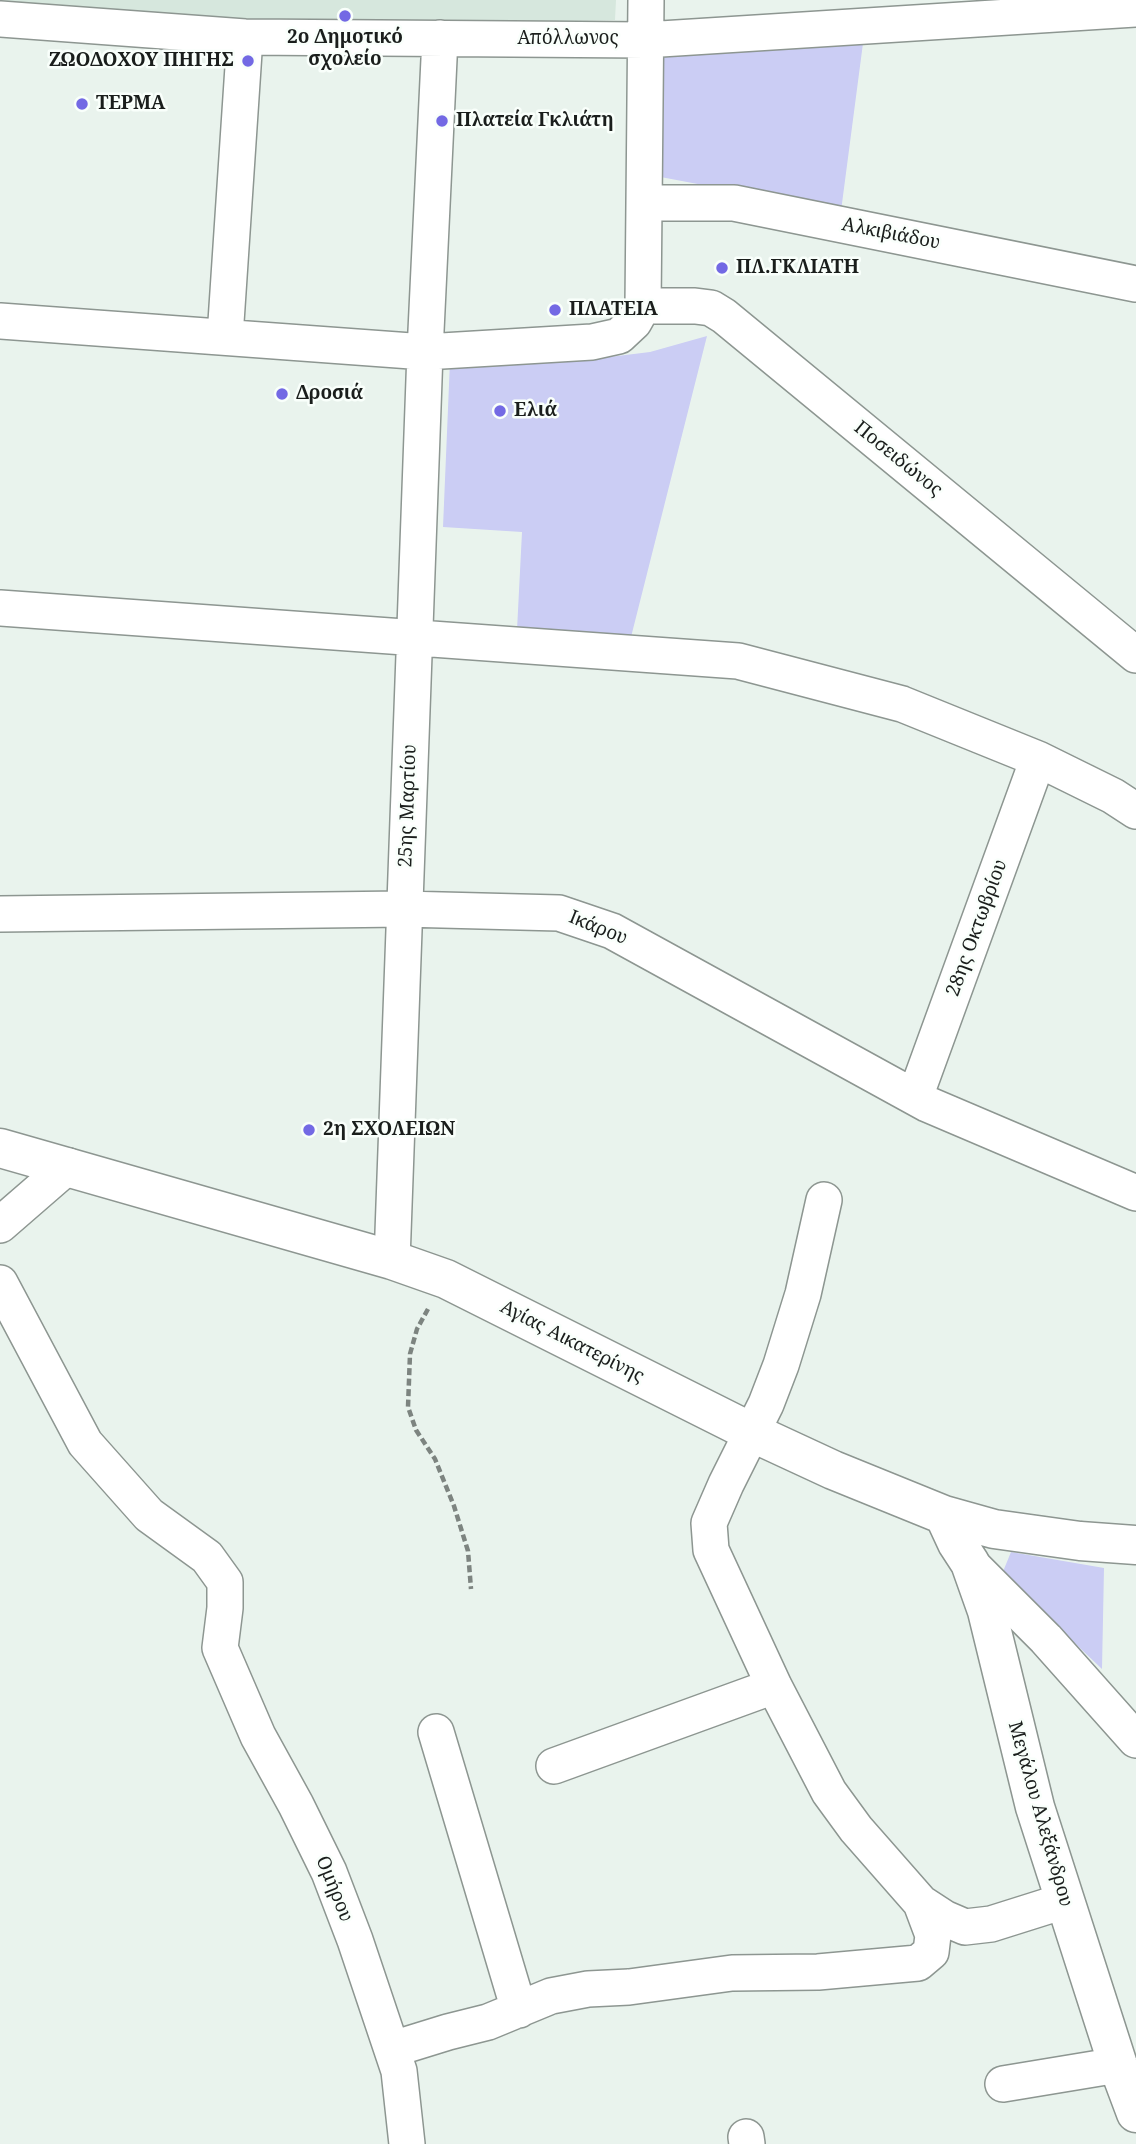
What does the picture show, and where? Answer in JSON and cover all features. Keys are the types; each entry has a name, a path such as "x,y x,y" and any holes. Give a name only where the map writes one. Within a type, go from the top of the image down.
{"street":[{"path":"0,321 425,352 592,342 619,335 634,322 643,306 646,0"},
{"name":"Απόλλωνος","path":"0,19 245,37 645,40 1136,9"},
{"path":"225,337 245,37"},
{"name":"25ης Μαρτίου","path":"391,1260 425,352 440,38"},
{"name":"Αλκιβιάδου","path":"644,203 734,202 1136,284"},
{"name":"Ποσειδώνος","path":"643,306 695,306 711,308 724,316 1136,655"},
{"path":"0,608 738,661 902,704 1038,759 1113,796 1136,811"},
{"name":"28ης Οκτωβρίου","path":"915,1097 1038,759"},
{"name":"Ικάρου","path":"0,914 403,909 559,913 612,931 915,1097 1136,1193"},
{"name":"Αγίας Αικατερίνης","path":"0,1148 391,1260 446,1279 751,1432 833,1470 944,1515 994,1529 1080,1541 1136,1545"},
{"path":"0,1225 68,1166"},
{"path":"824,1199 803,1294 766,1404 709,1523 710,1550 774,1686 829,1792 856,1829 921,1903 944,1918 965,1927 991,1924 1064,1900"},
{"name":"Ομήρου","path":"0,1283 85,1443 149,1515 207,1557 225,1582 220,1648 258,1736 329,1872 393,2049 404,2101 407,2144"},
{"name":"Μεγάλου Αλεξάνδρου","path":"944,1515 970,1563 987,1611 1035,1807 1136,2113"},
{"path":"970,1563 1046,1639 1136,1740"},
{"path":"554,1766 774,1686"},
{"path":"436,1732 519,2010"},
{"path":"393,2049 488,2022 551,1996 588,1989 642,1986 732,1973 818,1972 918,1963 931,1952 933,1935 921,1903"},
{"path":"1003,2084 1118,2065"}],"path":[{"path":"446,1279 417,1329 410,1354 408,1407 416,1430 435,1459 454,1506 468,1551 471,1589"}],"shaded area":[{"name":"2ο Δημοτικό σχολείο","path":"0,0 616,0 615,20 250,26 0,11"},
{"path":"658,28 865,28 841,211 650,175"},
{"path":"707,336 630,641 517,630 522,532 443,527 450,361 593,359 650,352"},
{"path":"1011,1552 1104,1568 1102,1669 1002,1574"}],"place":[{"name":"2ο Δημοτικό σχολείο","path":"345,16"},
{"name":"ΖΩΟΔΟΧΟΥ ΠΗΓΗΣ","path":"248,61"},
{"name":"ΤΕΡΜΑ","path":"82,104"},
{"name":"Πλατεία Γκλιάτη","path":"442,121"},
{"name":"ΠΛ.ΓΚΛΙΑΤΗ","path":"722,268"},
{"name":"ΠΛΑΤΕΙΑ","path":"555,310"},
{"name":"Δροσιά","path":"282,394"},
{"name":"Ελιά","path":"500,411"},
{"name":"2η ΣΧΟΛΕΙΩΝ","path":"309,1130"}]}
